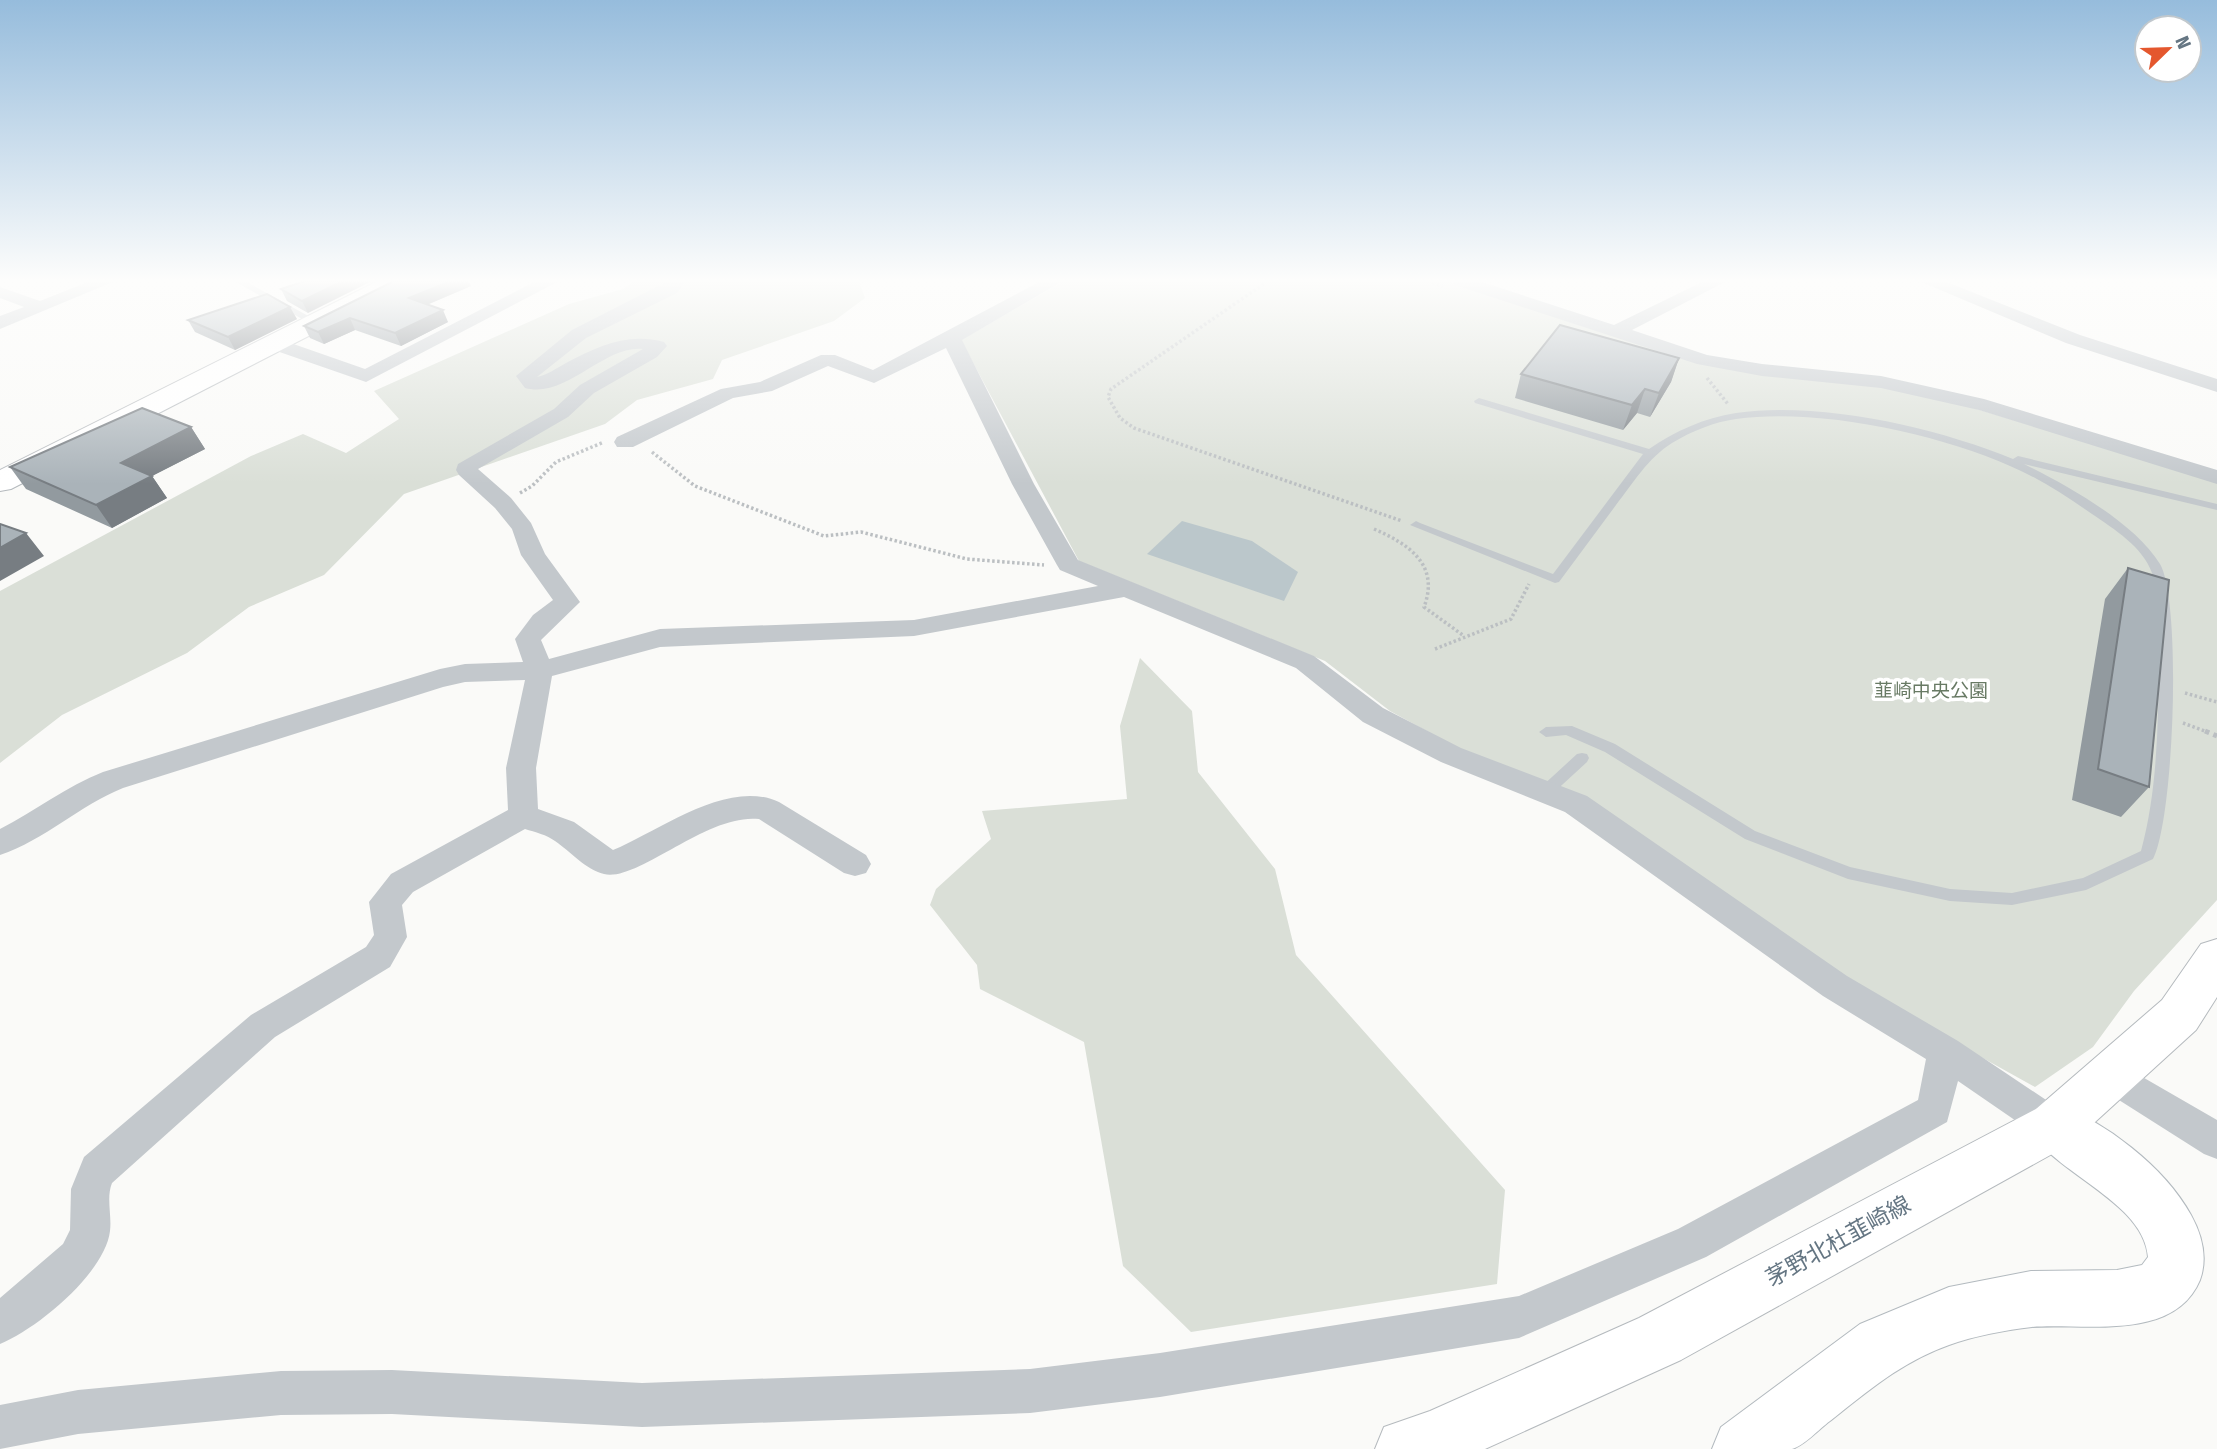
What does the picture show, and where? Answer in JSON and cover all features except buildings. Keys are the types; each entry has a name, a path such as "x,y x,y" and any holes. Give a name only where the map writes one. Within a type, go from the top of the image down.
{"main road":[{"path":"0,482 266,349"},
{"name":"茅野北杜韮崎線","path":"1406,1449 1434,1441 1660,1339 2054,1126 2179,1015 2217,958"},
{"path":"1743,1449 1881,1345 1949,1316 2031,1299 2117,1298 2157,1290 2177,1267 2173,1237 2149,1204 2104,1160 2054,1126"}],"street":[{"path":"288,349 366,376 419,349"},
{"path":"561,349 526,376 531,384 544,383 609,349"},
{"path":"523,816 521,768 540,670 528,639 542,621 567,602 533,555 523,528 503,503 467,470 469,464 561,413 587,389 654,349"},
{"path":"625,442 728,393 765,387 828,359 874,377 939,349"},
{"path":"949,349 1069,565 1305,662 1373,716 1451,755 1576,804 1835,986 1945,1052 2054,1126"},
{"path":"1669,349 1704,360 1762,370 1881,382 1984,405 2217,477"},
{"path":"2102,349 2217,386"},
{"path":"0,844 53,816 92,788 113,780 440,678 465,673 540,670 660,638 914,628 1123,589"},
{"path":"0,1323 21,1309 77,1258 90,1233 90,1189 99,1170 262,1026 378,957 391,937 385,902 402,883 523,816 563,830 607,863 619,862 696,821 748,807 764,808 802,833 833,846 855,864"},
{"path":"0,1427 78,1412 281,1393 392,1392 642,1405 1030,1391 1160,1375 1519,1317 1692,1244 1934,1111 1945,1052"},
{"path":"2113,1076 2217,1141"}],"lane":[{"path":"1479,401 1650,453"},
{"path":"1416,525 1555,579 1650,453 1670,438 1698,426 1738,416 1787,414 1841,419 2217,507"},
{"path":"1546,732 1567,730 1610,748 1751,835 1848,873 1950,895 2012,899 2086,884 2148,855 2160,804 2164,584 2143,550 2116,525 2066,491 2015,464 1969,447"},
{"path":"1545,792 1582,758"}],"path":[{"path":"1169,349 1111,388 1108,397 1119,418 1134,428 1416,525"},
{"path":"1706,377 1738,416"},
{"path":"503,503 532,486 556,462 613,440 625,442 671,461 685,480 695,486 824,536 861,532 967,559 1021,566 1069,565"},
{"path":"1374,529 1390,535 1423,562 1430,577 1431,594 1424,607 1464,636"},
{"path":"1435,649 1511,619 1536,570"},
{"path":"2164,687 2217,702"},
{"path":"2163,715 2217,736"}],"green space":[{"path":"469,349 755,349 722,360 713,379 637,400 605,424 404,494 324,575 249,607 187,653 62,715 0,763 0,591 251,456 303,434 346,453 399,419 374,391"},
{"name":"韮崎中央公園","path":"966,349 1656,349 1682,357 1879,386 1960,404 2217,481 2217,900 2134,991 2093,1047 2035,1087 1873,997 1471,755 1390,711 1325,661 1079,561"},
{"path":"1140,658 1192,711 1198,772 1275,869 1296,955 1505,1190 1497,1284 1191,1332 1123,1266 1084,1042 980,989 977,965 930,905 936,889 991,839 982,811 1127,799 1120,726"}],"shaded area":[{"path":"1182,521 1252,541 1298,572 1284,601 1147,554"}]}
